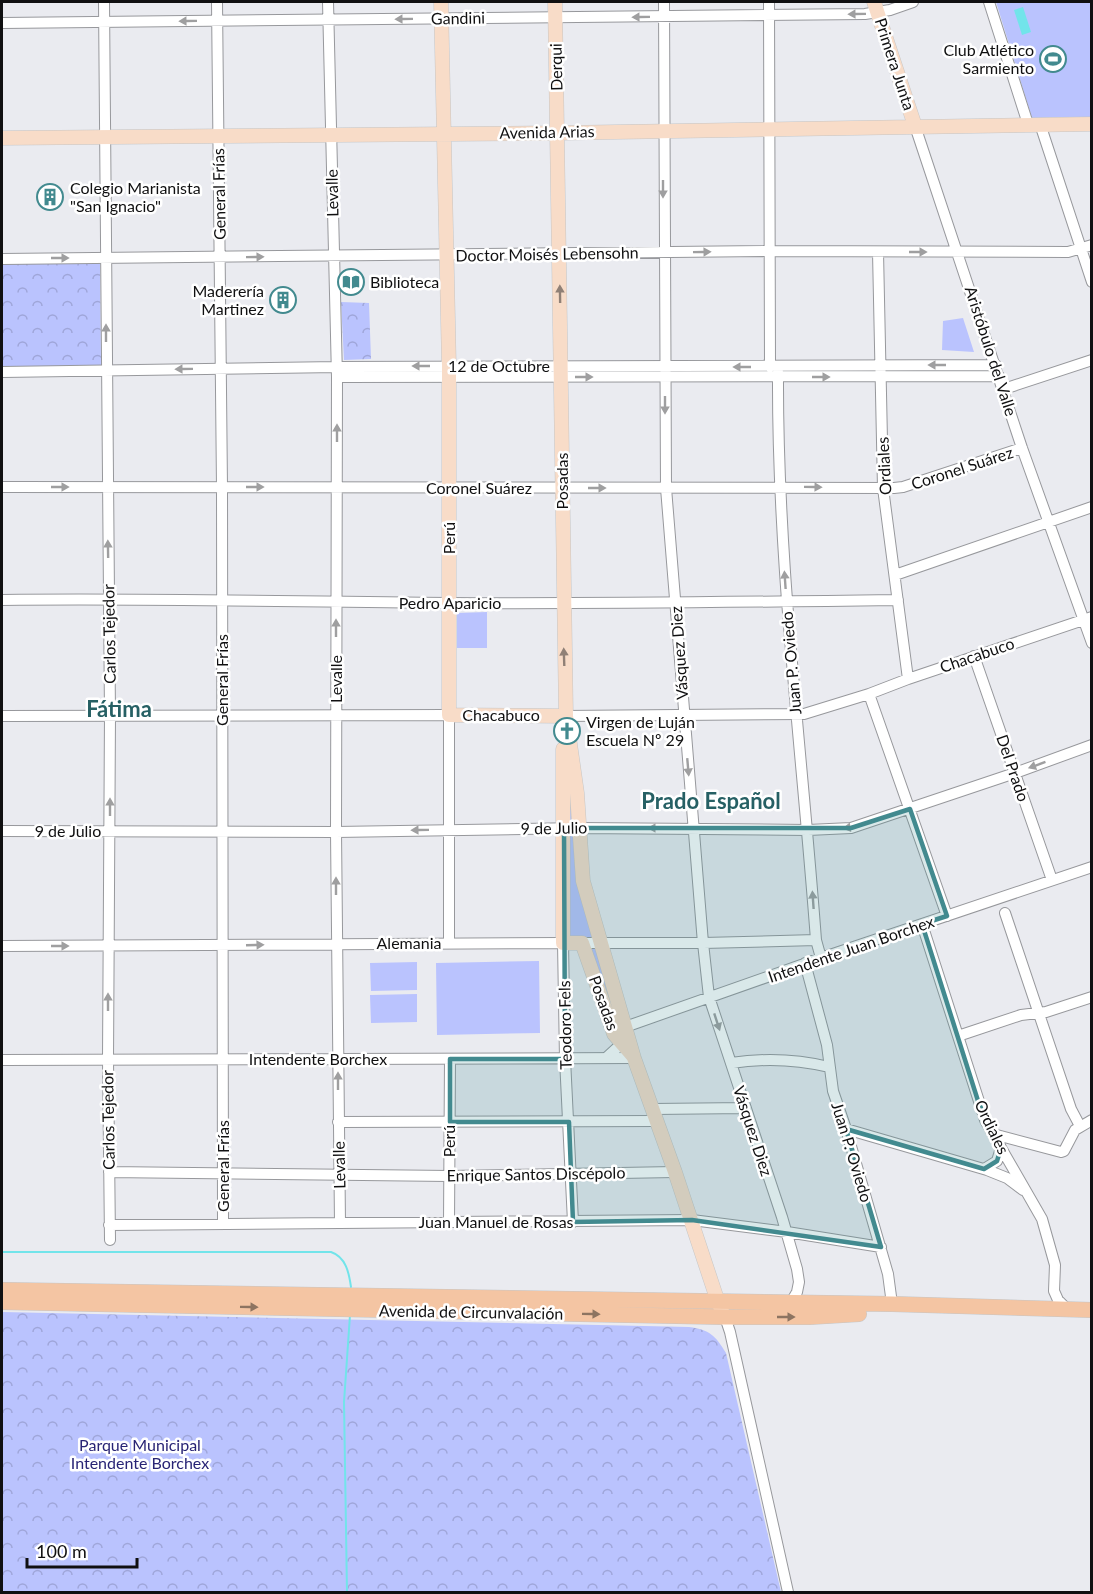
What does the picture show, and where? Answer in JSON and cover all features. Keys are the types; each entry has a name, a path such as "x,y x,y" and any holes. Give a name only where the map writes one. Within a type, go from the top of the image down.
{"highway":[{"name":"Avenida de Circunvalación","path":"2,1290 891,1304 1092,1310"},
{"name":"Avenida de Circunvalación","path":"2,1302 725,1317 819,1316 940,1307"}],"main road":[{"name":"Perú","path":"441,2 449,371 449,715"},
{"name":"Derqui","path":"555,2 557,133"},
{"name":"Primera Junta","path":"876,7 915,126"},
{"name":"Avenida Arias","path":"2,138 557,133 1092,124"},
{"name":"Posadas","path":"557,133 564,828"},
{"name":"Chacabuco","path":"449,715 564,716"},
{"name":"Posadas","path":"564,716 577,793 583,881 634,1058 725,1317"},
{"name":"Teodoro Fels","path":"563,943 564,828"},
{"name":"Alemania","path":"563,943 582,943"},
{"name":"Posadas","path":"582,943 618,1041 634,1058"}],"street":[{"name":"Carlos Tejedor","path":"104,2 106,487 110,715 108,946 110,1240"},
{"name":"General Frías","path":"217,2 222,487 223,1224"},
{"name":"Levalle","path":"328,2 337,372 336,943 340,1224"},
{"name":"Vásquez Diez","path":"664,2 666,488 703,943 709,997 787,1232 797,1269 799,1282 797,1292 790,1304"},
{"name":"Juan P. Oviedo","path":"769,2 769,251 778,487 795,714 808,830 816,940 821,958"},
{"name":"Gandini","path":"2,23 769,15 913,2"},
{"path":"989,2 1092,282"},
{"name":"Aristóbulo del Valle","path":"915,126 1048,522 1088,618 1092,643"},
{"name":"Doctor Moisés Lebensohn","path":"2,259 769,251 1068,252 1092,245"},
{"name":"Ordiales","path":"878,252 883,488 908,679"},
{"path":"1004,389 1092,360"},
{"name":"12 de Octubre","path":"2,372 221,369 337,372 998,370"},
{"name":"Coronel Suárez","path":"2,487 883,488 903,487 1022,448"},
{"path":"895,575 1092,507"},
{"name":"Pedro Aparicio","path":"2,600 108,598 336,602 675,603 898,600"},
{"name":"Chacabuco","path":"564,716 804,714 869,694 1088,618"},
{"name":"Del Prado","path":"975,656 1053,880"},
{"path":"869,694 947,916"},
{"name":"Chacabuco","path":"2,716 449,715"},
{"name":"Perú","path":"449,715 449,942"},
{"name":"9 de Julio","path":"2,831 336,832 564,828 808,830 851,828 1015,774 1092,745"},
{"name":"Intendente Juan Borchex","path":"625,1027 805,963 1092,867"},
{"path":"1005,913 1071,1109 1080,1126"},
{"name":"Ordiales","path":"922,924 985,1119 1042,1219 1055,1265 1054,1291"},
{"name":"Alemania","path":"582,943 816,940"},
{"name":"Alemania","path":"2,946 563,943"},
{"name":"Teodoro Fels","path":"563,943 565,1059 573,1222"},
{"name":"Juan P. Oviedo","path":"805,963 823,1029 836,1100 888,1274 891,1304"},
{"path":"958,1036 1021,1015 1039,1013 1092,997"},
{"path":"606,1058 614,1052 625,1027"},
{"name":"Intendente Borchex","path":"2,1060 634,1058"},
{"name":"Perú","path":"449,1222 450,1059"},
{"path":"731,1063 777,1059 829,1066"},
{"path":"338,1122 569,1122 746,1108"},
{"path":"993,1134 1061,1152 1080,1126 1092,1120"},
{"path":"846,1129 984,1169 1007,1178 1027,1194"},
{"path":"984,1169 997,1161 1001,1148"},
{"name":"Enrique Santos Discépolo","path":"109,1172 449,1176 675,1172"},
{"name":"Juan Manuel de Rosas","path":"110,1225 692,1220 881,1247"},
{"path":"1043,1309 1054,1291"},
{"path":"1054,1291 1067,1310"},
{"path":"725,1317 788,1593"}],"highlighted area":[{"path":"910,809 947,916 922,924 979,1104 1001,1148 997,1161 984,1169 846,1129 881,1247 692,1220 573,1222 569,1122 450,1122 450,1059 565,1059 564,828 851,828"}],"green space":[{"name":"Club Atlético Sarmiento","path":"996,2 1091,2 1091,117 1032,118"},
{"path":"100,261 101,367 2,368 2,262"},
{"path":"341,302 369,303 371,359 344,360"},
{"path":"963,318 974,352 942,350 943,321"},
{"path":"487,612 487,648 457,648 457,613"},
{"path":"563,736 583,881 625,1027 618,1041 582,944 563,943"},
{"path":"539,961 540,1033 437,1035 436,963"},
{"path":"417,962 417,990 371,991 370,963"},
{"path":"417,994 417,1022 371,1023 370,995"},
{"name":"Parque Municipal Intendente Borchex","path":"2,1312 689,1327 702,1330 715,1338 726,1353 781,1592 2,1592"}],"shaded area":[{"path":"1023,7 1031,32 1022,35 1014,10"}],"waterway":[{"path":"2,1252 331,1252 343,1262 348,1271 351,1287"},
{"path":"347,1592 344,1402 350,1315"}],"place":[{"name":"Club Atlético Sarmiento","path":"1053,59"},
{"name":"Colegio Marianista \"San Ignacio\"","path":"50,197"},
{"name":"Biblioteca","path":"351,282"},
{"name":"Maderería Martinez","path":"283,300"},
{"name":"Virgen de Luján Escuela Nº 29","path":"567,731"}],"district":[{"name":"Fátima","path":"119,709"},
{"name":"Prado Español","path":"711,801"}]}
